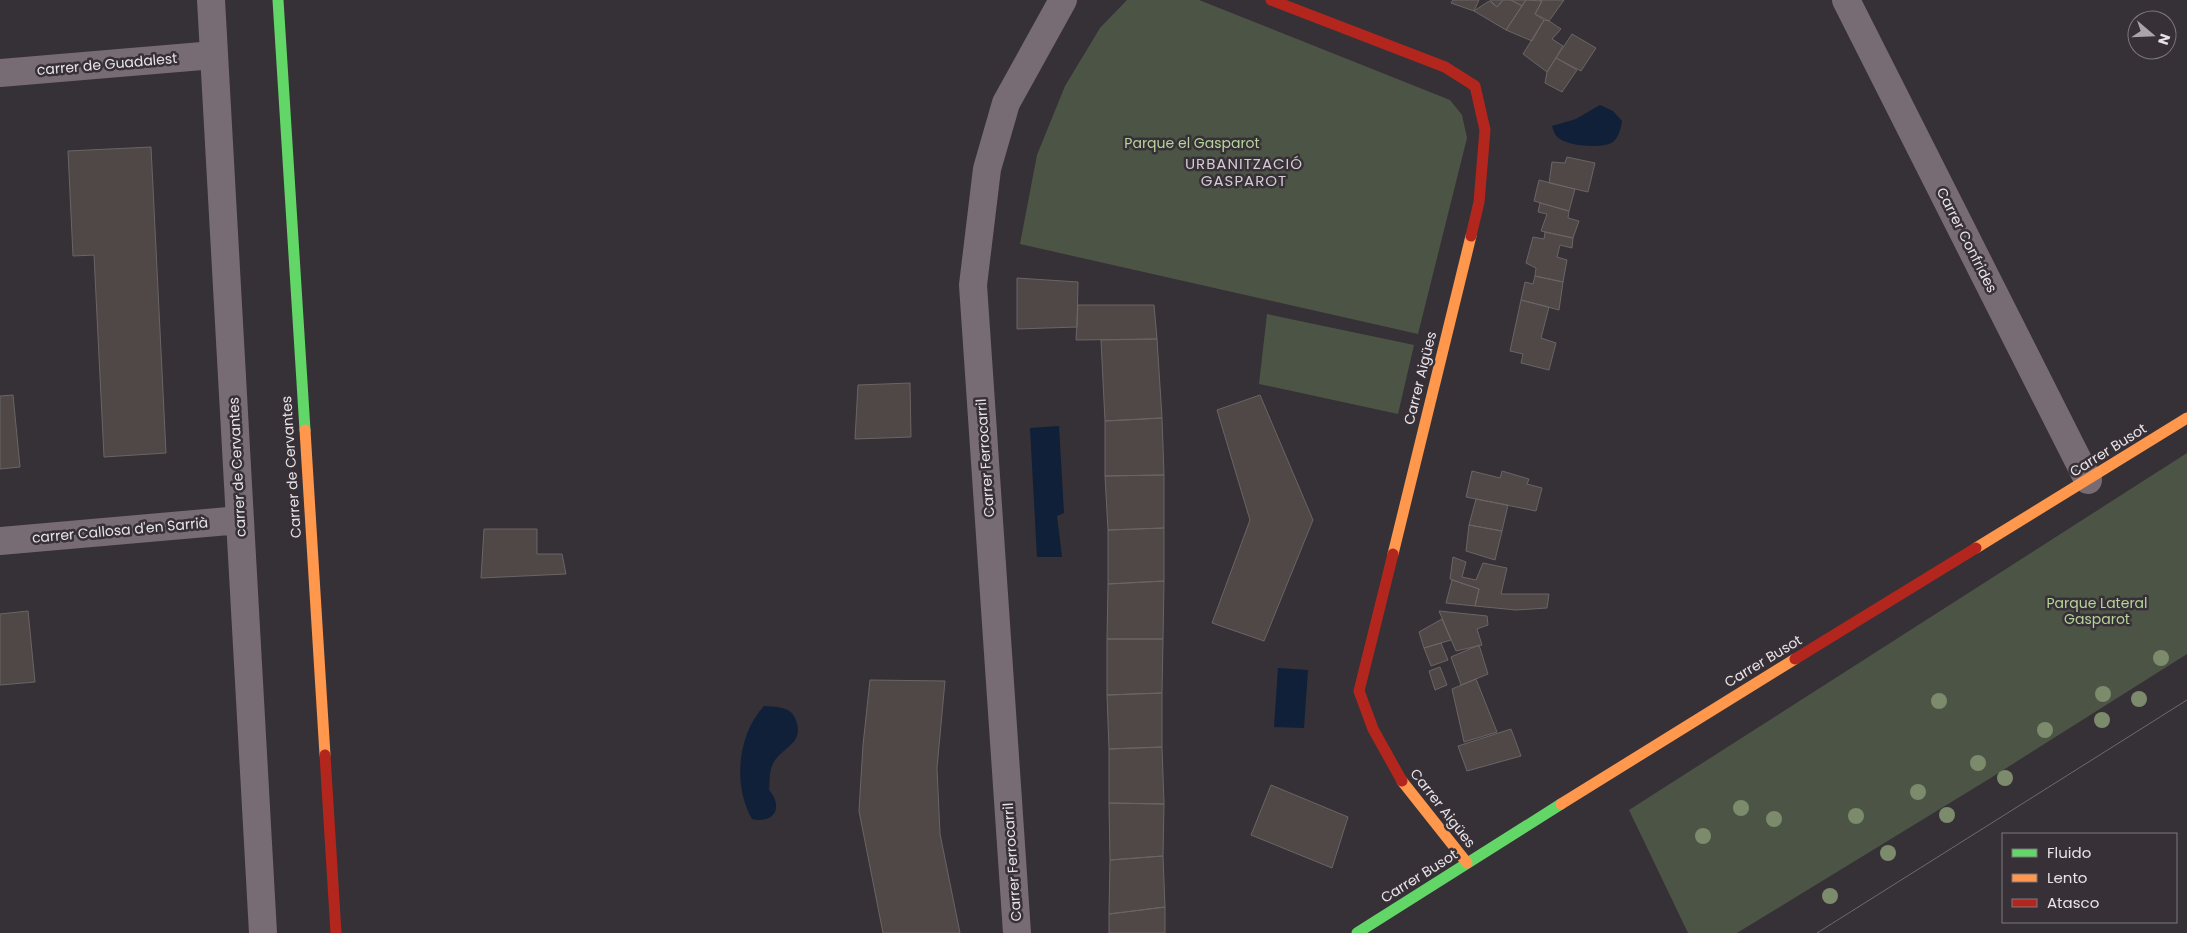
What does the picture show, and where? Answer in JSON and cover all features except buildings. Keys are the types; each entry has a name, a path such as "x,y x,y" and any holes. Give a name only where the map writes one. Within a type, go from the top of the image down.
{"street":[{"name":"carrer de Cervantes","path":"211,0 263,933"},
{"name":"Carrer de Cervantes","path":"278,0 336,933"},
{"name":"Carrer Ferrocarril","path":"1017,933 973,285 987,169 1006,103 1063,0"},
{"name":"Carrer Aigües","path":"1271,0 1445,67 1475,86 1485,130 1479,202 1359,691 1373,729 1406,790 1467,863"},
{"name":"Carrer Confrides","path":"1846,0 2088,480"},
{"name":"carrer de Guadalest","path":"0,73 214,55"},
{"name":"Carrer Busot","path":"1357,933 1606,775 2187,418"},
{"name":"carrer Callosa d'en Sarrià","path":"0,541 240,520"}],"green space":[{"name":"Parque el Gasparot","path":"1127,0 1199,0 1450,100 1462,115 1467,138 1418,334 1020,244 1037,155 1065,86 1100,28"},
{"path":"1267,314 1414,345 1398,414 1259,384"},
{"name":"Parque Lateral Gasparot","path":"2187,453 2187,654 1989,779 1737,933 1688,933 1629,810"}],"water":[{"path":"1600,105 1613,111 1622,121 1618,135 1613,142 1594,146 1578,145 1558,138 1552,126 1576,119"},
{"path":"1059,426 1064,513 1057,516 1062,557 1037,557 1030,428"},
{"path":"1278,668 1308,670 1304,728 1274,727"},
{"path":"764,706 790,711 798,727 795,740 775,760 771,769 769,790 776,802 774,813 771,817 760,820 752,819 746,806 740,776 743,746 748,731"}],"tram line":[{"path":"1817,933 2187,700"}],"traffic: fast":[{"path":"278,0 305,430"},
{"path":"1357,933 1561,804"}],"traffic: slow":[{"path":"1393,554 1471,236"},
{"path":"1976,548 2187,418"},
{"path":"305,430 325,755"},
{"path":"1561,804 1795,659"},
{"path":"1402,781 1467,863"}],"traffic: jam":[{"path":"1271,0 1445,67 1475,86 1485,130 1479,202 1471,236"},
{"path":"1795,659 1976,548"},
{"path":"1393,554 1359,691 1373,729 1402,781"},
{"path":"325,755 336,933"}],"district":[{"name":"URBANITZACIÓ GASPAROT","path":"1244,172"}]}
